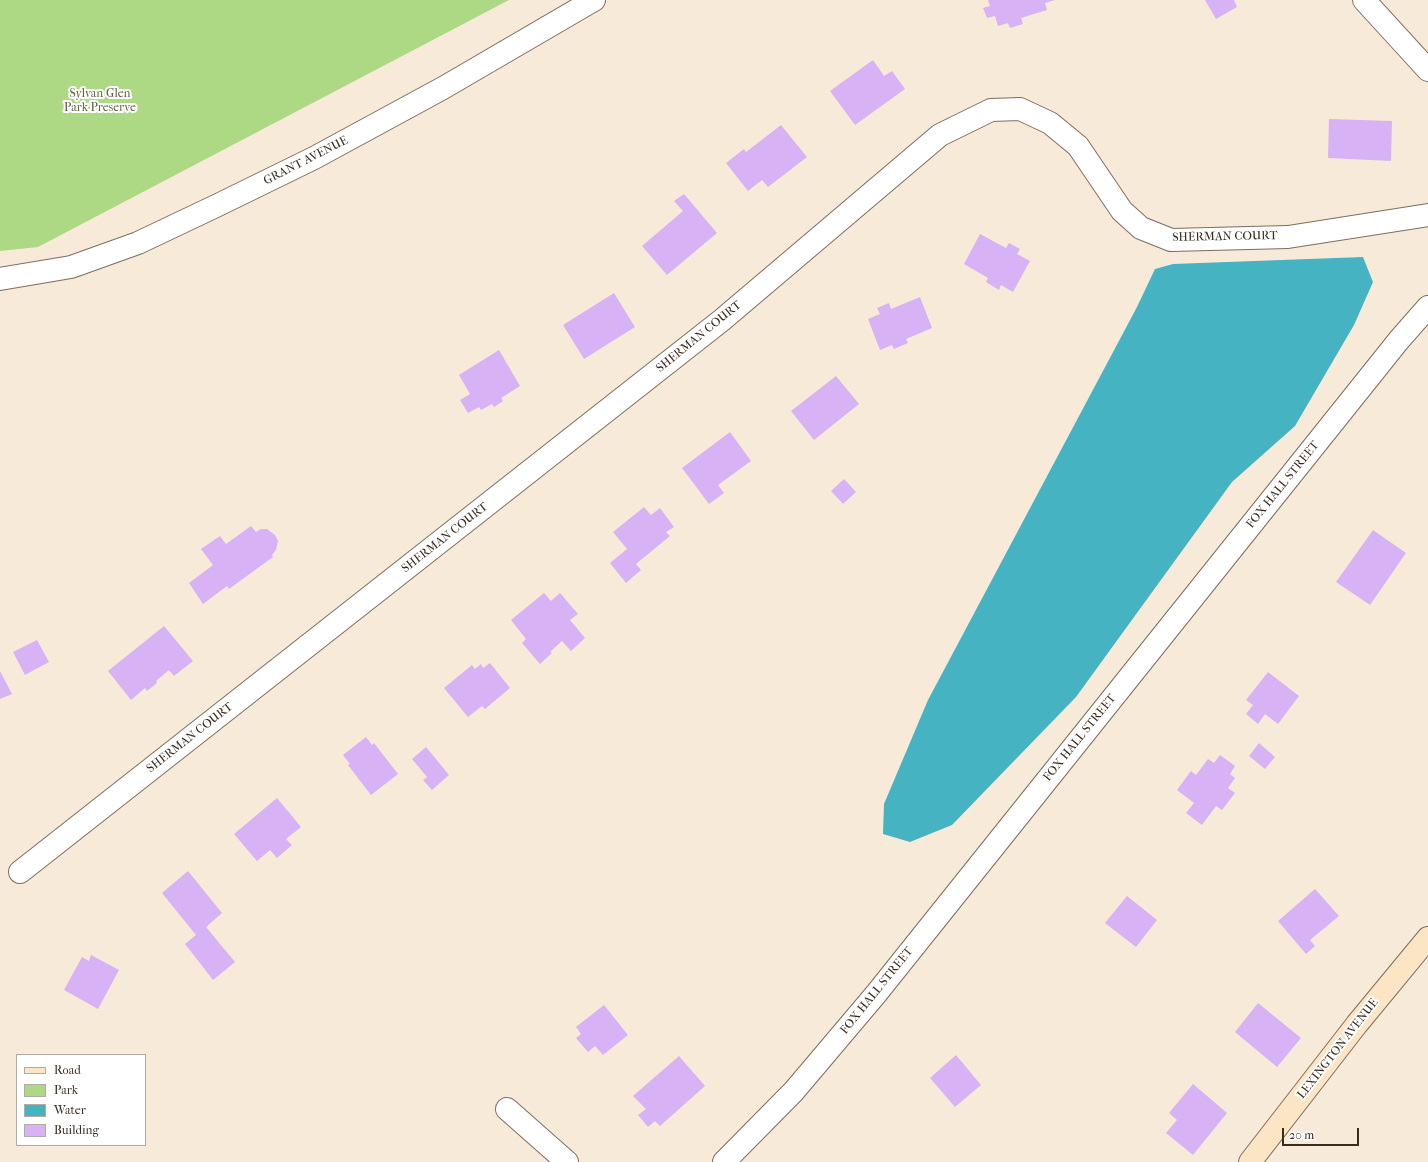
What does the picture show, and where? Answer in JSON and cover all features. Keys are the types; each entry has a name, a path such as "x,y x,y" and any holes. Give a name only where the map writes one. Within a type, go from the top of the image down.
{"street":[{"name":"GRANT AVENUE","path":"0,279 71,267 138,243 314,158 443,88 594,0"},
{"path":"1364,0 1428,70"},
{"name":"SHERMAN COURT","path":"20,872 722,320 940,135 991,110 1020,109 1050,123 1078,146 1122,211 1141,228 1171,240 1288,237 1428,215"},
{"name":"FOX HALL STREET","path":"724,1162 794,1091 876,994 1394,346 1428,307"},
{"name":"LEXINGTON AVENUE","path":"1250,1162 1357,1024 1428,938"},
{"path":"508,1109 567,1162"}],"green space":[{"name":"Sylvan Glen Park Preserve","path":"0,0 509,0 38,247 0,251"}],"water":[{"path":"1363,257 1373,282 1354,325 1295,426 1232,482 1076,697 952,825 910,842 883,834 884,804 928,700 1137,307 1155,269 1173,264"}],"building":[{"path":"988,0 1055,0 1045,3 1047,10 1021,18 1023,24 1010,28 1008,23 998,26 995,16 987,18 983,8 990,6"},
{"path":"1205,0 1234,0 1237,7 1216,19"},
{"path":"873,60 884,76 892,71 905,89 855,125 830,91"},
{"path":"1329,119 1392,121 1391,161 1328,158"},
{"path":"781,125 807,157 768,187 762,180 748,191 726,163 744,149 746,152"},
{"path":"684,194 717,233 667,275 642,246 683,211 674,201"},
{"path":"980,234 1006,248 1009,243 1020,249 1017,254 1030,261 1013,292 1001,285 999,290 986,282 988,278 964,264"},
{"path":"614,293 635,327 584,359 563,325"},
{"path":"920,297 932,328 906,339 908,343 894,349 892,345 880,350 868,319 880,314 877,308 889,303 891,309"},
{"path":"499,350 520,386 501,398 503,401 494,407 492,404 481,410 479,407 468,413 460,400 470,394 459,375"},
{"path":"836,376 859,404 814,440 791,411"},
{"path":"730,432 751,461 718,485 724,493 709,504 682,468"},
{"path":"844,479 856,492 843,504 831,491"},
{"path":"644,507 651,515 660,508 674,527 666,532 670,536 636,564 641,570 626,583 610,563 627,549 613,532"},
{"path":"251,526 256,532 261,529 267,529 275,535 278,541 276,550 272,555 273,557 229,589 227,586 203,604 189,583 213,565 201,549 220,536 226,544"},
{"path":"1373,530 1406,553 1370,605 1336,582"},
{"path":"544,593 551,601 560,593 578,614 570,620 585,638 571,651 562,641 540,664 522,643 526,639 511,620"},
{"path":"164,626 193,661 174,676 169,670 147,691 145,688 131,700 108,671"},
{"path":"37,640 49,662 25,675 13,652"},
{"path":"490,663 510,688 485,709 482,706 468,717 444,688 472,665 475,669 481,664 483,668"},
{"path":"0,671 12,694 0,699"},
{"path":"1268,672 1299,696 1278,724 1265,714 1258,724 1246,714 1253,705 1246,700"},
{"path":"366,737 372,745 374,743 398,774 371,795 348,765 350,764 343,755"},
{"path":"1259,743 1275,757 1265,769 1249,756"},
{"path":"426,747 449,775 432,790 423,780 427,777 412,759"},
{"path":"1220,755 1235,766 1230,774 1235,778 1228,788 1235,793 1222,810 1216,806 1202,825 1186,813 1194,803 1177,790 1191,771 1196,775 1208,759 1214,763"},
{"path":"277,798 301,827 286,839 292,845 277,858 270,850 257,861 234,834"},
{"path":"188,871 222,913 206,927 235,962 213,980 185,944 196,935 162,893"},
{"path":"1315,889 1339,916 1310,940 1315,946 1306,954 1278,921"},
{"path":"1127,896 1157,920 1136,947 1105,923"},
{"path":"91,955 119,970 98,1009 64,990 82,957 89,961"},
{"path":"1258,1003 1301,1038 1277,1067 1235,1032"},
{"path":"604,1005 628,1035 603,1055 595,1046 588,1052 576,1038 581,1034 576,1027"},
{"path":"956,1055 981,1085 955,1107 930,1078"},
{"path":"679,1056 705,1086 660,1126 655,1121 648,1127 638,1115 646,1109 633,1096"},
{"path":"1193,1084 1227,1113 1193,1155 1166,1133 1177,1120 1169,1113"}]}
